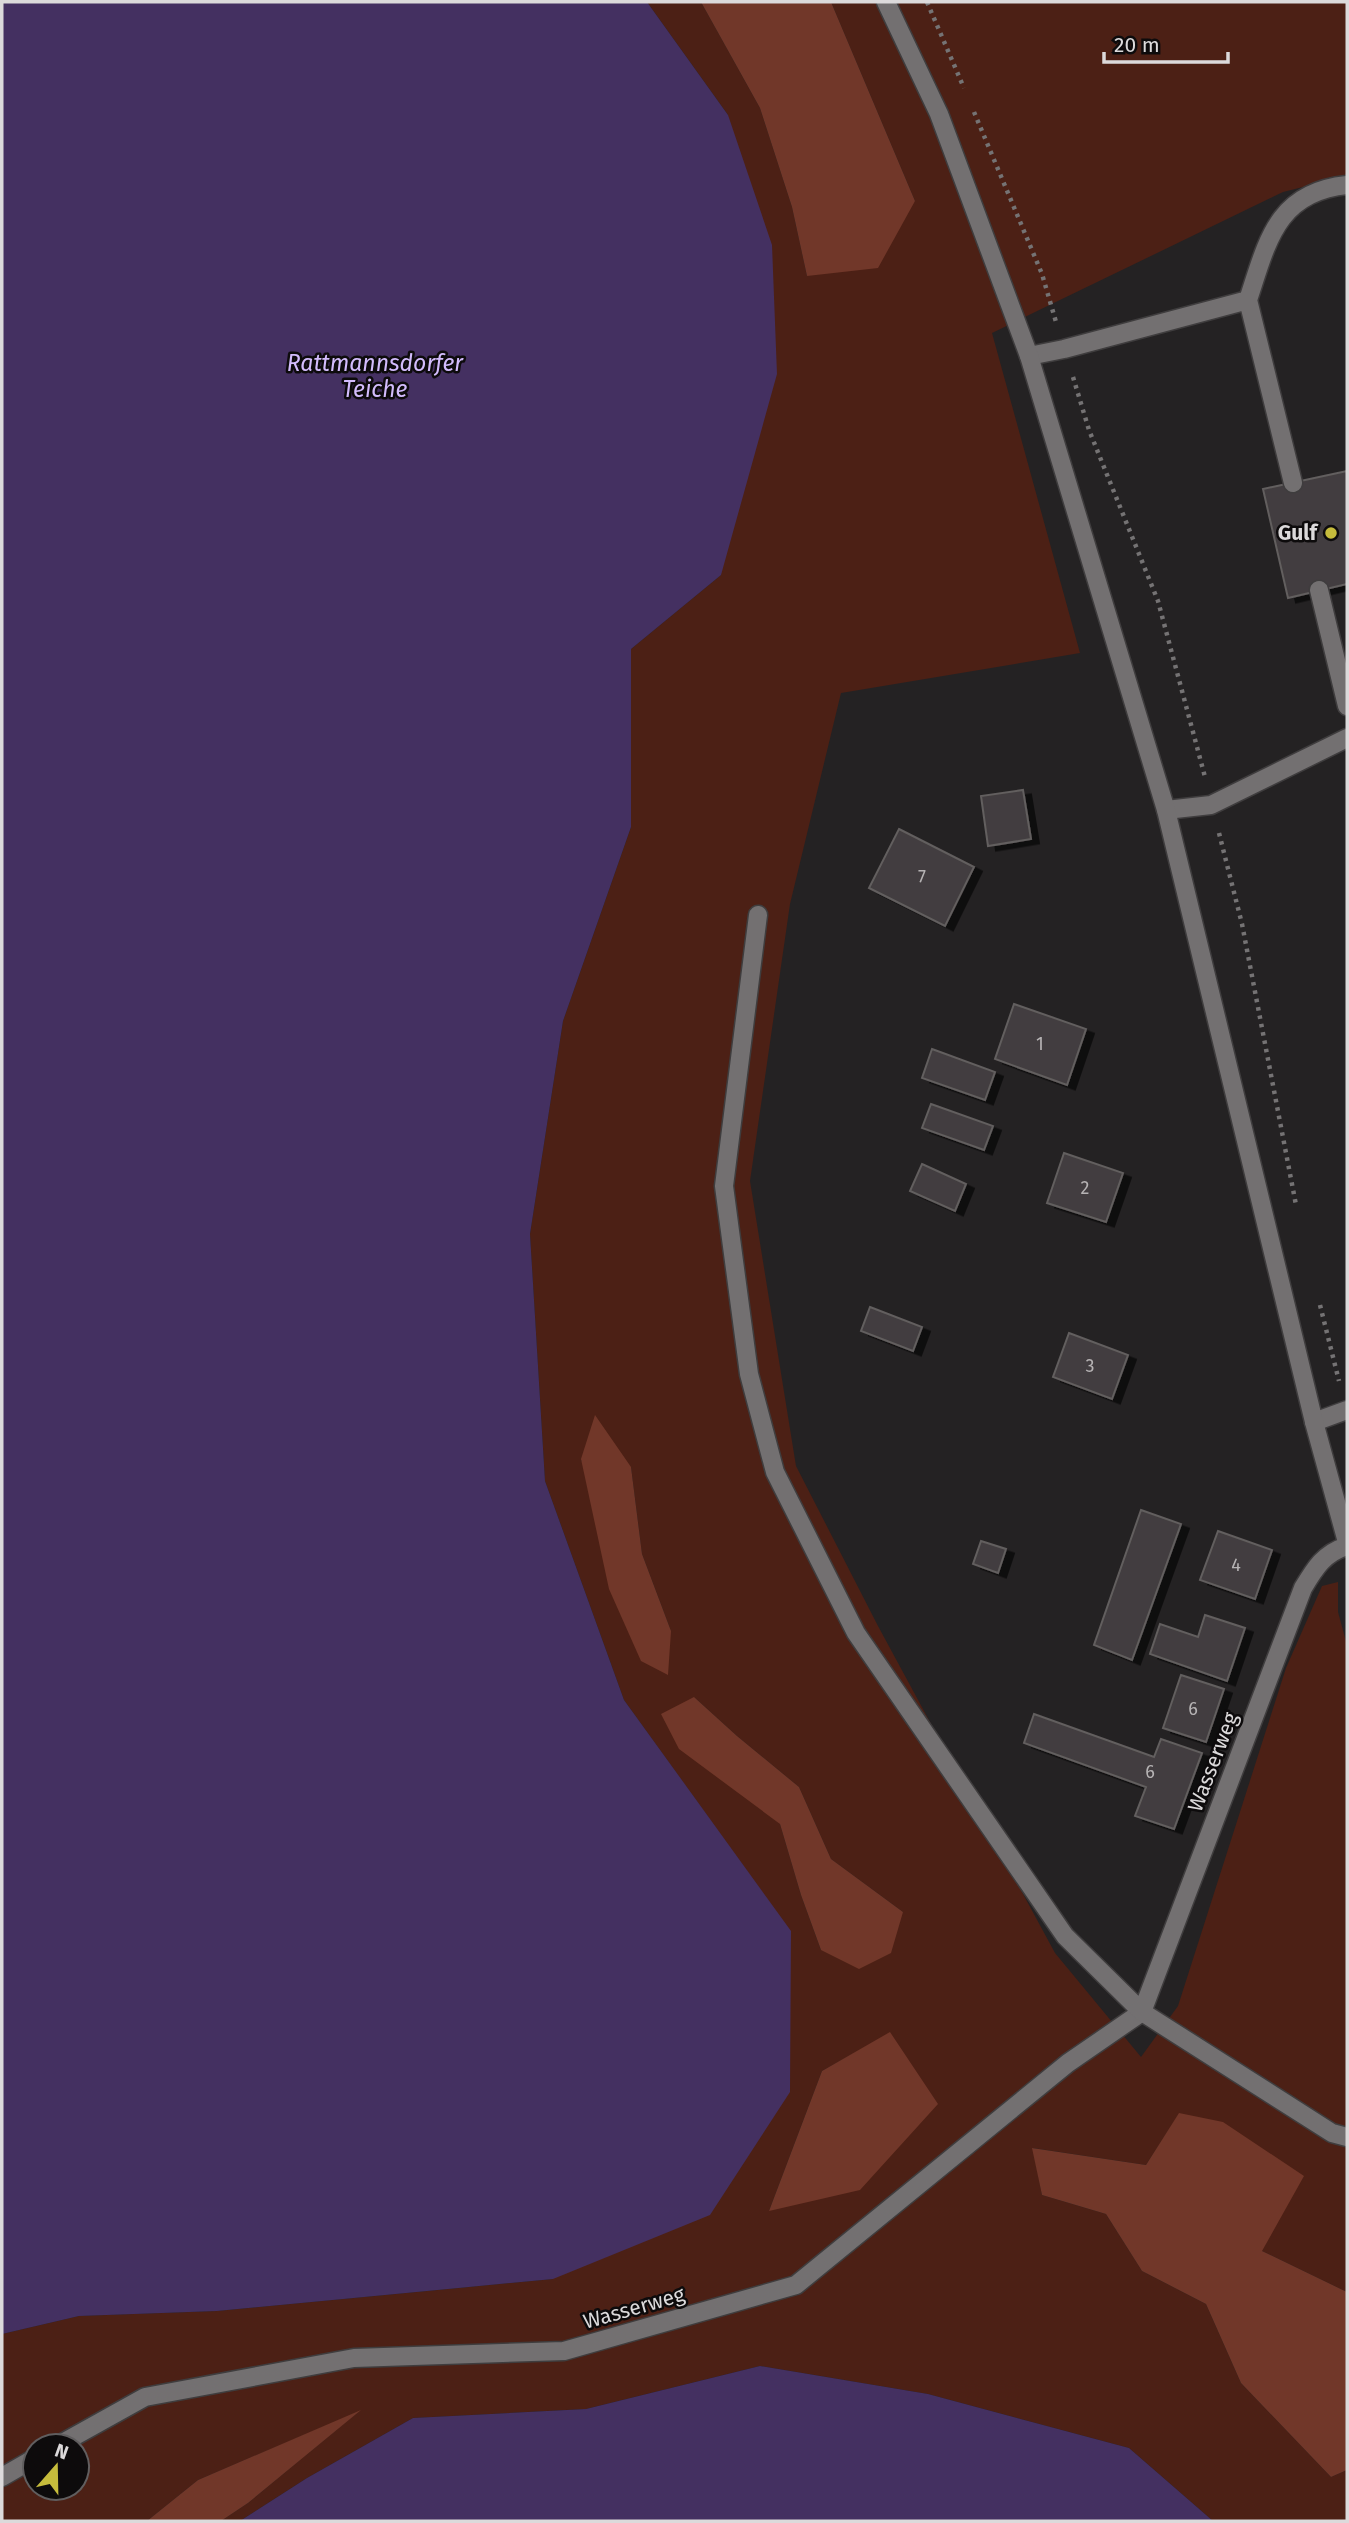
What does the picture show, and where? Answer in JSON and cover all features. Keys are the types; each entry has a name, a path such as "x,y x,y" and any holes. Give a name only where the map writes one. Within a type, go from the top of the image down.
{"street":[{"path":"886,2 939,114 1029,356 1166,810 1314,1422 1347,1544"},
{"path":"1293,483 1248,300 1275,225 1281,217 1314,193 1347,185"},
{"path":"1029,356 1248,300"},
{"path":"1319,590 1347,706"},
{"path":"1166,810 1211,805 1347,738"},
{"path":"758,915 724,1186 748,1374 775,1472 856,1633 1065,1936 1142,2012 1332,2133 1347,2137"},
{"path":"1314,1422 1347,1410"},
{"name":"Wasserweg","path":"83,2432 145,2398 354,2358 564,2351 796,2285 1068,2063 1142,2012 1303,1588 1319,1562 1347,1544"},
{"path":"2,2477 21,2466"}],"shaded area":[{"path":"647,2 701,2 760,108 792,207 807,276 915,201 831,2 1347,2 1347,176 1283,192 992,333 1080,653 841,693 790,904 750,1181 796,1466 878,1626 1055,1953 1141,2057 1178,2006 1286,1668 1322,1586 1338,1582 1338,1612 1347,1645 1347,2292 1262,2251 1179,2114 1146,2165 1033,2148 1042,2195 1106,2214 1142,2271 1206,2304 1241,2383 1331,2477 1347,2470 1347,2521 1213,2521 1129,2448 928,2394 760,2366 586,2409 413,2418 307,2478 240,2521 221,2521 248,2503 358,2412 198,2480 147,2521 2,2521 2,2334 79,2316 217,2311 553,2279 790,1931 624,1700 545,1481 530,1234 563,1021 631,827 631,649 721,575 728,115","holes":["581,1460 631,1467 642,1554 671,1631","694,1697 799,1787 831,1859 903,1912 821,1950 780,1824","890,2033 769,2211 822,2071"]},
{"path":"701,2 831,2 915,201 878,268 807,276 792,207 760,108"},
{"path":"595,1415 631,1467 642,1554 671,1631 668,1675 641,1661 609,1589 581,1459"},
{"path":"694,1697 799,1787 831,1859 903,1912 891,1953 859,1969 821,1950 780,1824 679,1749 661,1714"},
{"path":"890,2032 938,2104 860,2190 769,2211 822,2071"},
{"path":"1179,2113 1223,2122 1304,2176 1262,2251 1347,2292 1347,2470 1331,2477 1241,2383 1206,2304 1142,2271 1106,2214 1042,2195 1032,2148 1146,2165"},
{"path":"361,2410 248,2503 221,2521 147,2521 198,2480"}],"water":[{"name":"Rattmannsdorfer Teiche","path":"2,2 647,2 728,115 772,245 777,374 721,575 631,649 631,827 563,1021 530,1234 545,1481 624,1700 791,1931 790,2092 710,2215 553,2279 217,2311 79,2316 2,2334"},
{"path":"760,2366 928,2394 1129,2448 1213,2521 240,2521 307,2478 413,2418 586,2409"}],"building":[{"path":"1347,471 1347,584 1288,598 1263,489"},
{"path":"1023,790 1031,839 988,846 981,796"},
{"path":"899,829 974,867 945,926 869,888"},
{"path":"1014,1004 1086,1029 1067,1085 995,1059"},
{"path":"932,1049 995,1072 985,1100 922,1078"},
{"path":"931,1104 993,1126 984,1150 922,1128"},
{"path":"1064,1153 1123,1173 1106,1222 1047,1203"},
{"path":"922,1164 966,1184 955,1211 910,1191"},
{"path":"870,1307 922,1327 913,1351 861,1331"},
{"path":"1069,1333 1128,1355 1112,1399 1053,1377"},
{"path":"1141,1510 1181,1524 1132,1660 1094,1645"},
{"path":"1218,1531 1272,1550 1255,1599 1200,1580"},
{"path":"981,1541 1006,1549 998,1573 973,1564"},
{"path":"1205,1615 1245,1628 1227,1681 1150,1654 1160,1624 1198,1637"},
{"path":"1181,1675 1224,1689 1206,1742 1163,1728"},
{"path":"1034,1714 1154,1757 1161,1739 1202,1753 1174,1829 1135,1816 1146,1787 1024,1743"}],"place":[{"name":"Gulf","path":"1331,533"}]}
